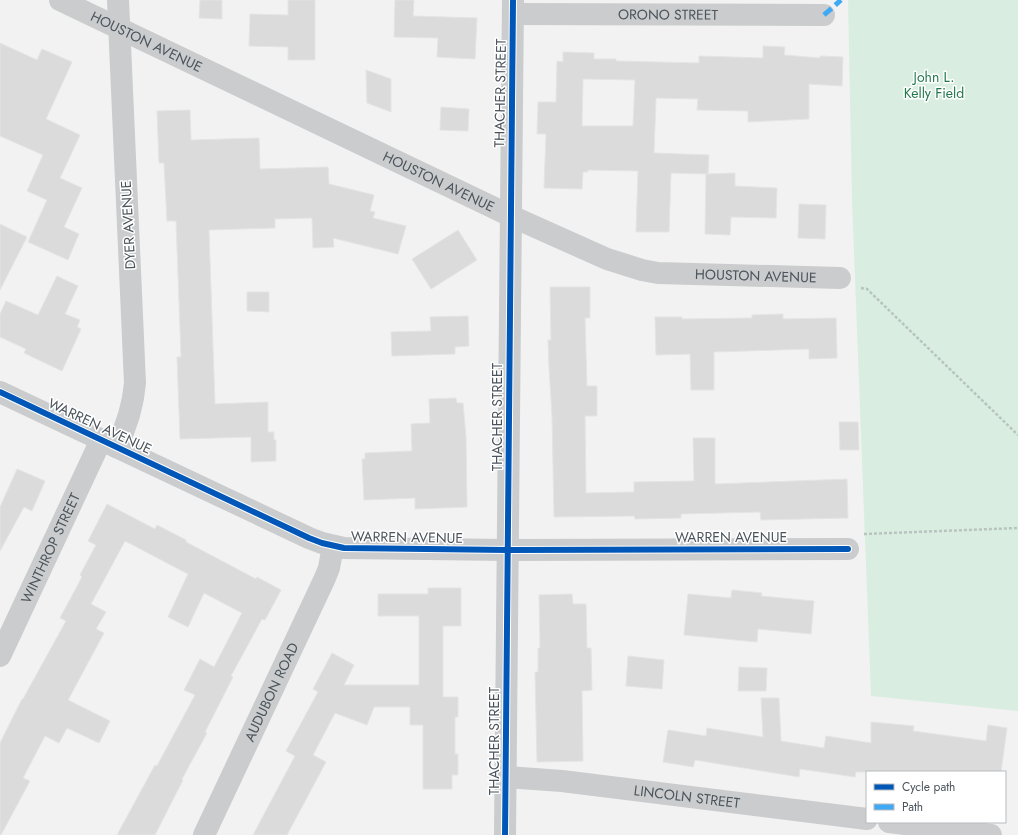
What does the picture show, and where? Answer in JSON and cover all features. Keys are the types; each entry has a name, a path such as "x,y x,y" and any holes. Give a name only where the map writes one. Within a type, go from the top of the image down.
{"street":[{"name":"HOUSTON AVENUE","path":"60,0 511,216 607,259 650,271 678,274 840,278"},
{"name":"DYER AVENUE","path":"109,444 123,433 130,415 134,396 118,0"},
{"name":"ORONO STREET","path":"513,7 824,15"},
{"name":"THACHER STREET","path":"506,835 513,7"},
{"name":"WARREN AVENUE","path":"0,392 322,544 344,548 508,550 848,549"},
{"name":"WINTHROP STREET","path":"0,656 109,444"},
{"name":"AUDUBON ROAD","path":"204,835 325,578 329,568 333,546"},
{"name":"LINCOLN STREET","path":"506,777 562,781 866,819"},
{"path":"897,823 991,835"}],"path":[{"path":"840,278 852,287 867,289 1018,435"},
{"path":"848,549 849,534 1018,528"}],"green space":[{"name":"John L. Kelly Field","path":"848,0 1018,0 1018,711 871,696 852,200"}],"building":[{"path":"200,0 222,0 222,19 199,18"},
{"path":"288,0 315,0 315,60 288,60 288,47 249,46 250,14 288,15"},
{"path":"395,0 414,0 413,16 477,18 475,59 437,57 438,38 394,37"},
{"path":"0,43 37,60 42,49 72,62 46,119 80,135 60,178 82,188 64,227 79,234 68,260 28,242 47,200 27,191 43,155 0,136"},
{"path":"763,46 785,47 784,55 820,58 820,56 843,57 842,86 809,84 809,119 748,122 748,111 697,110 698,99 656,98 654,153 709,155 708,174 671,173 669,232 636,232 638,171 588,170 588,172 583,172 582,189 544,188 546,134 537,134 538,102 556,102 557,61 563,62 563,52 594,53 594,59 616,59 616,61 699,63 699,56 763,58","holes":["583,79 635,80 633,126 582,126"]},
{"path":"366,70 391,79 391,112 367,103"},
{"path":"441,107 469,109 468,131 440,130"},
{"path":"190,110 191,140 259,138 260,169 328,167 329,184 374,195 370,211 375,212 373,218 406,226 398,254 333,238 334,247 313,248 312,218 275,219 275,228 209,230 215,404 268,402 268,432 274,432 274,440 276,440 276,461 251,462 251,437 180,439 177,357 181,357 176,221 167,221 164,163 159,163 157,111"},
{"path":"735,173 735,186 777,188 776,218 731,217 730,235 705,234 706,174"},
{"path":"799,204 826,205 825,239 798,238"},
{"path":"0,224 27,237 0,290"},
{"path":"458,230 477,260 431,289 412,259"},
{"path":"57,276 78,286 65,314 80,320 77,327 81,329 62,371 24,353 26,349 0,337 0,314 6,301 38,315"},
{"path":"550,287 590,287 590,318 585,318 587,386 597,386 597,416 585,416 586,493 634,492 634,482 694,481 693,438 715,438 715,484 847,479 848,518 761,520 760,512 681,514 681,518 635,519 634,516 554,517 552,416 548,340 551,340"},
{"path":"247,292 269,292 269,312 247,311"},
{"path":"783,314 783,319 836,318 837,358 809,359 809,349 714,352 714,390 691,390 690,354 656,355 655,317 682,317 682,319 752,318 752,315"},
{"path":"468,316 469,346 455,347 455,354 392,356 391,332 431,331 430,317"},
{"path":"456,398 457,403 463,403 466,437 467,507 415,509 415,498 364,500 362,459 365,459 365,453 412,451 411,424 430,423 429,399"},
{"path":"839,422 858,422 859,450 840,450"},
{"path":"17,469 45,481 32,511 24,507 0,551 0,507"},
{"path":"107,504 155,529 157,525 256,579 257,577 281,590 265,620 262,619 231,676 233,677 205,732 207,733 182,779 183,780 155,835 117,835 155,765 157,766 195,695 184,690 200,659 214,667 242,613 204,593 188,627 168,617 188,574 125,541 91,604 106,612 96,629 104,633 68,700 110,721 99,743 67,728 59,743 45,736 23,778 30,781 0,835 0,743 22,699 66,621 60,618 82,577 80,575 96,545 88,541"},
{"path":"428,588 461,588 461,626 443,626 443,697 458,697 458,717 455,717 455,754 458,754 458,775 452,775 452,789 423,789 423,725 410,725 410,707 374,707 367,725 335,713 313,755 326,762 287,835 253,835 295,756 286,751 318,692 313,689 332,653 354,665 344,685 419,685 419,616 378,616 378,594 428,594"},
{"path":"732,590 762,593 761,596 814,601 811,634 758,629 757,642 684,635 688,594 731,598"},
{"path":"572,594 573,604 586,604 587,648 591,648 592,690 582,691 583,761 537,762 535,672 538,672 538,648 540,648 539,595"},
{"path":"628,656 664,660 662,689 626,686"},
{"path":"739,667 767,668 766,691 738,691"},
{"path":"761,698 779,698 781,741 824,748 826,736 871,743 871,722 914,726 913,731 986,741 988,725 1007,728 1001,771 866,771 856,772 855,777 800,769 799,777 695,760 693,767 663,762 668,730 706,736 707,728 763,737"}],"marked path":[{"path":"824,15 841,0"}],"cycle path":[{"path":"505,835 513,0"},
{"path":"0,392 309,538 322,543 344,548 508,550 848,549"}]}
